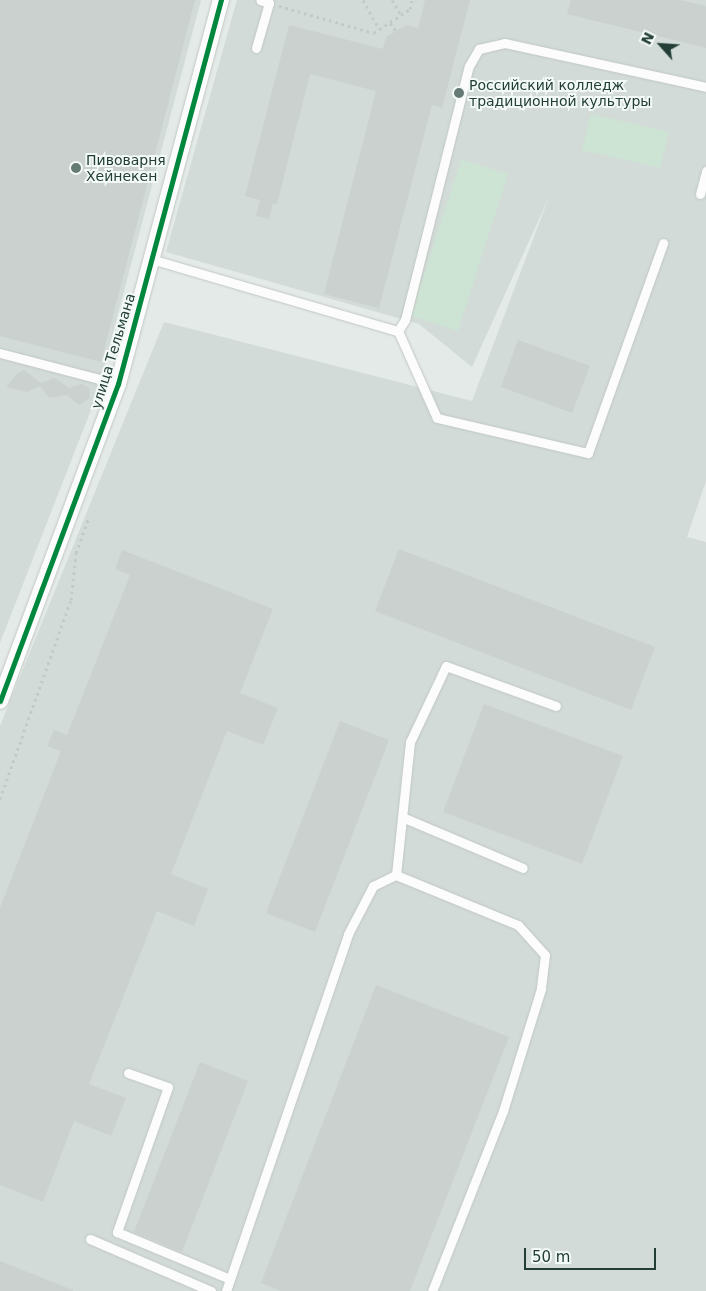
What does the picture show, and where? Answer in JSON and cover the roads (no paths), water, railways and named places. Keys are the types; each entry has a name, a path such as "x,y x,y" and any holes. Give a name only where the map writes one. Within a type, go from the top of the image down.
{"street":[{"name":"улица Тельмана","path":"0,701 118,384 221,0"}],"lane":[{"path":"256,48 269,3 260,0"},
{"path":"398,331 405,320 469,66 479,49 506,43 706,88"},
{"path":"700,194 706,171"},
{"path":"398,331 436,418 588,453 663,242"},
{"path":"151,259 398,331"},
{"path":"0,353 118,384"},
{"path":"396,875 410,742 446,666 556,706"},
{"path":"402,817 523,868"},
{"path":"226,1291 348,934 373,886 396,875 518,925 545,955 541,988 503,1111 432,1291"},
{"path":"128,1073 168,1087 117,1232 230,1279"},
{"path":"90,1239 211,1291"}],"place":[{"name":"Российский колледж традиционной культуры","path":"459,93"},
{"name":"Пивоварня Хейнекен","path":"76,168"}]}
